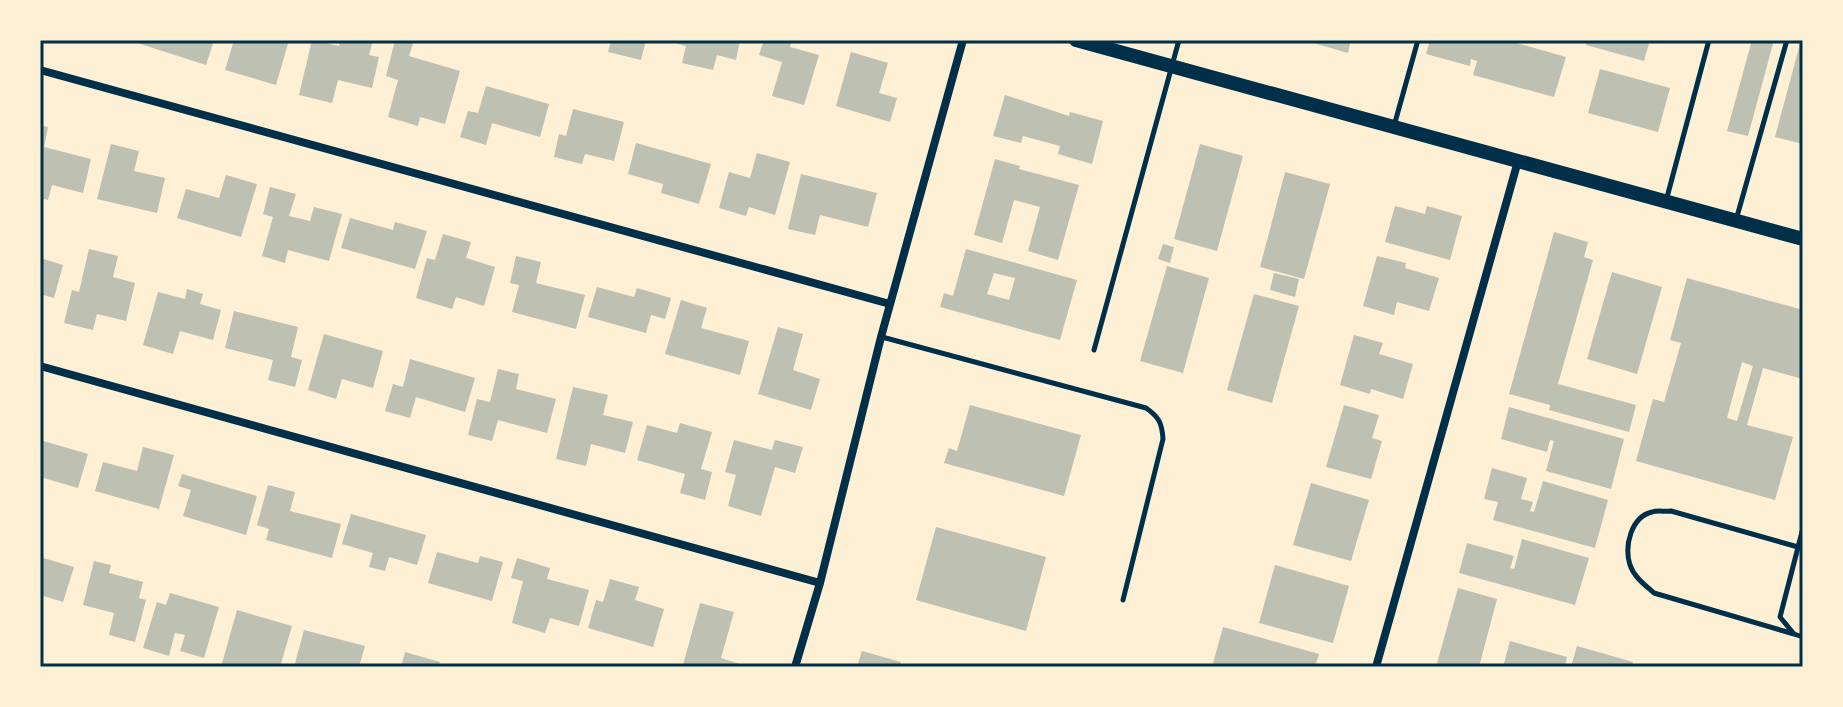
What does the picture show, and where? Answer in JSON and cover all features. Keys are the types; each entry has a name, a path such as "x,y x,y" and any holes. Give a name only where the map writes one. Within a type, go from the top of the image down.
{"main road":[{"path":"1076,40 1803,239"}],"street":[{"path":"795,667 820,583 881,337 963,40"},
{"path":"40,70 890,304"},
{"path":"1376,667 1518,161"},
{"path":"40,366 820,583"}],"lane":[{"path":"1094,350 1179,40"},
{"path":"1394,127 1418,40"},
{"path":"1666,202 1709,40"},
{"path":"1735,221 1787,40"},
{"path":"881,337 1146,408 1158,416 1163,439 1123,600"},
{"path":"1798,547 1671,511 1652,512 1640,518 1631,532 1627,549 1630,567 1654,593 1803,637"},
{"path":"1794,634 1780,617 1803,528"}],"building":[{"path":"128,40 214,40 206,65"},
{"path":"234,40 289,40 276,85 225,70"},
{"path":"312,40 339,46 340,40 373,40 369,55 379,57 372,88 338,80 332,103 299,95"},
{"path":"395,40 414,40 409,56 460,71 445,124 420,117 418,126 388,117 398,80 386,76"},
{"path":"611,40 646,40 641,60 608,52"},
{"path":"664,40 740,40 736,60 717,55 713,70 682,63 686,46"},
{"path":"764,40 792,40 790,47 819,55 804,105 772,96 782,62 759,55"},
{"path":"1303,40 1351,40 1348,53"},
{"path":"1430,40 1506,40 1566,57 1554,97 1473,75 1477,61 1471,59 1470,66 1426,54"},
{"path":"1587,40 1650,40 1644,61 1586,45"},
{"path":"1752,40 1774,40 1748,136 1727,131"},
{"path":"1803,40 1803,144 1775,137"},
{"path":"851,52 888,63 879,93 897,98 890,122 836,106"},
{"path":"1600,69 1670,88 1658,132 1588,113"},
{"path":"486,86 549,104 540,137 492,123 486,145 460,137 468,111 478,113"},
{"path":"1005,95 1069,116 1070,112 1103,121 1092,164 1058,154 1060,146 1023,136 1021,143 993,136"},
{"path":"573,109 624,122 614,161 585,154 582,164 554,157 559,134 566,136"},
{"path":"40,125 48,127 44,147 91,159 83,193 52,185 48,200 40,198"},
{"path":"636,143 711,164 699,204 661,193 663,184 628,174"},
{"path":"111,144 139,151 134,171 165,178 157,213 97,199"},
{"path":"1200,144 1243,156 1217,251 1174,239"},
{"path":"757,153 790,162 775,215 749,207 746,216 719,208 729,172 750,178"},
{"path":"995,159 1020,166 1019,169 1079,185 1058,260 1028,251 1040,207 1014,200 1002,243 974,235"},
{"path":"1285,172 1330,184 1304,279 1260,267"},
{"path":"801,174 877,193 868,227 820,215 815,235 788,229"},
{"path":"226,175 257,184 241,237 177,218 186,189 219,198"},
{"path":"270,187 296,194 289,216 310,221 314,207 342,214 329,261 288,250 285,263 262,256 273,217 263,214"},
{"path":"1395,206 1425,214 1427,206 1462,216 1450,260 1385,242"},
{"path":"350,218 393,230 395,222 427,231 415,269 341,248"},
{"path":"1554,232 1588,242 1584,257 1593,260 1558,384 1636,405 1629,432 1549,410 1550,405 1509,394"},
{"path":"443,234 471,242 466,258 495,267 484,306 456,297 452,309 416,298 427,258 435,260"},
{"path":"1163,244 1174,247 1170,263 1158,259"},
{"path":"89,249 118,256 113,277 135,283 126,321 97,314 93,330 64,323 72,290 79,292"},
{"path":"966,249 1077,280 1060,340 940,307 944,293 953,296","holes":["994,273 1015,278 1009,300 987,294"]},
{"path":"516,256 541,262 536,283 585,295 576,329 512,312 519,285 510,283"},
{"path":"1377,256 1406,263 1405,268 1439,278 1429,311 1397,302 1394,315 1363,306"},
{"path":"40,258 63,265 54,298 40,294"},
{"path":"1167,266 1209,278 1183,373 1140,361"},
{"path":"1612,272 1662,287 1637,374 1587,359"},
{"path":"1274,273 1299,279 1295,297 1270,290"},
{"path":"1687,278 1803,310 1803,379 1763,368 1747,425 1793,437 1775,500 1636,461 1653,399 1664,402 1681,343 1670,340","holes":["1742,362 1753,366 1737,421 1727,418"]},
{"path":"597,287 634,297 637,288 671,298 665,319 651,315 646,333 588,317"},
{"path":"187,289 203,294 200,304 221,310 213,340 180,331 173,354 143,345 158,292 185,299"},
{"path":"1254,294 1299,306 1272,403 1227,390"},
{"path":"681,300 707,308 701,328 749,341 740,375 665,354"},
{"path":"234,311 298,327 291,357 302,360 295,387 268,380 273,360 225,348"},
{"path":"778,327 803,334 793,370 820,379 811,410 758,394"},
{"path":"324,334 383,351 373,388 342,379 336,399 308,390"},
{"path":"1354,335 1383,343 1379,354 1413,364 1403,399 1371,389 1370,394 1340,385"},
{"path":"410,359 475,378 465,412 416,397 410,418 385,411 393,384 403,387"},
{"path":"498,369 519,374 516,389 556,399 547,433 498,420 492,441 468,435 477,399 490,402"},
{"path":"573,387 608,395 603,415 633,422 625,453 591,444 586,466 556,459"},
{"path":"970,405 1081,435 1064,496 944,463 949,448 957,451"},
{"path":"1344,405 1379,415 1372,438 1382,441 1371,479 1326,467"},
{"path":"1509,407 1624,439 1611,489 1546,471 1554,441 1550,440 1547,452 1501,439"},
{"path":"680,423 712,432 701,469 712,472 705,500 680,493 685,474 637,460 647,425 677,433"},
{"path":"40,440 88,454 78,488 40,477"},
{"path":"734,440 772,450 775,440 803,447 795,473 775,467 761,516 728,506 736,475 725,472"},
{"path":"143,447 174,455 159,509 95,491 103,462 137,471"},
{"path":"1492,468 1527,478 1521,499 1533,502 1530,511 1534,512 1543,481 1608,500 1595,548 1493,520 1498,502 1484,499"},
{"path":"182,474 257,496 246,535 183,516 191,490 178,486"},
{"path":"1311,483 1369,500 1351,561 1293,545"},
{"path":"268,485 295,492 290,511 341,524 332,558 266,540 269,529 257,525"},
{"path":"351,514 426,535 417,565 389,557 385,571 369,567 373,553 342,544"},
{"path":"936,527 1046,557 1026,631 916,600"},
{"path":"1522,539 1589,558 1575,605 1459,573 1467,543 1514,556 1510,568 1514,569"},
{"path":"437,552 478,563 480,556 503,562 492,601 428,583"},
{"path":"40,557 74,567 63,602 40,595"},
{"path":"517,558 550,568 547,579 589,590 579,626 550,618 545,633 512,623 523,581 511,578"},
{"path":"94,561 111,565 109,573 143,582 139,598 146,600 135,642 109,635 114,613 83,605"},
{"path":"1275,565 1349,586 1333,643 1259,623"},
{"path":"610,579 639,587 635,600 664,609 653,647 588,628 596,600 603,602"},
{"path":"1458,588 1497,599 1479,667 1436,667"},
{"path":"170,593 219,607 204,658 180,651 185,635 175,633 169,656 143,648 157,602 166,605"},
{"path":"700,603 734,612 721,658 742,667 683,665"},
{"path":"237,610 292,626 280,667 221,667"},
{"path":"1223,627 1319,654 1315,667 1212,667"},
{"path":"304,630 365,646 359,667 294,667"},
{"path":"1510,641 1567,657 1565,667 1503,667"},
{"path":"1577,646 1633,662 1631,667 1571,667"},
{"path":"862,651 901,662 899,667 857,667"},
{"path":"405,652 440,662 438,667 401,667"}]}
